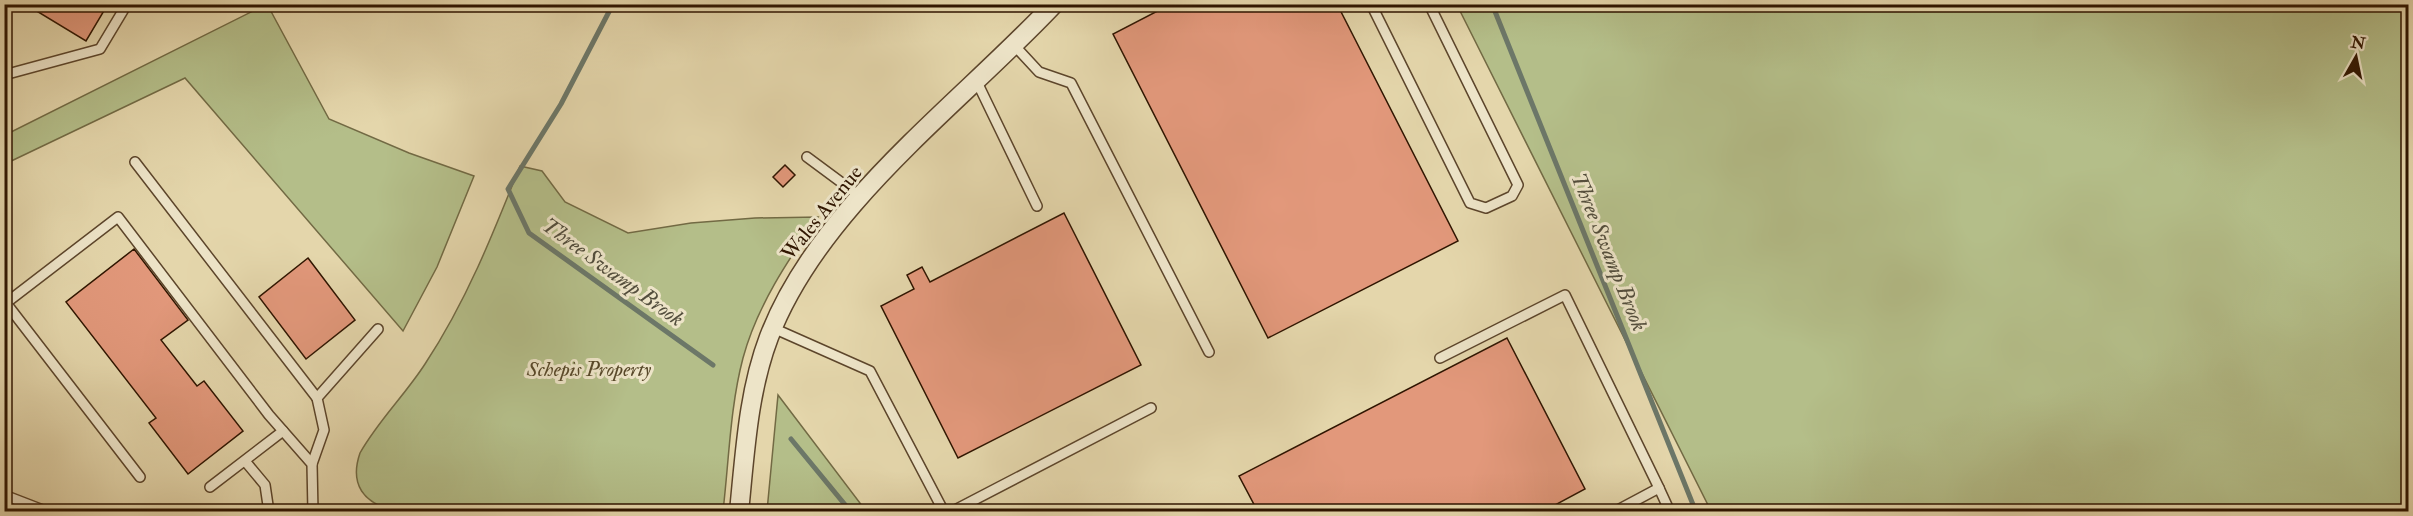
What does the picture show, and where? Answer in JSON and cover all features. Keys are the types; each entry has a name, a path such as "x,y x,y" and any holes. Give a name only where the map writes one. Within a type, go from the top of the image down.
{"street":[{"name":"Wales Avenue","path":"739,512 753,396 759,367 773,328 804,268 825,238 861,197 1054,4"}],"lane":[{"path":"4,75 100,50 127,4"},
{"path":"1371,4 1470,202 1485,208 1512,196 1518,185 1429,4"},
{"path":"1014,45 1039,72 1071,83 1209,352"},
{"path":"976,82 1037,206"},
{"path":"807,157 861,197"},
{"path":"135,162 317,398 324,430 312,464 314,512"},
{"path":"140,477 6,303 118,217 283,431 312,464"},
{"path":"1440,358 1565,295 1670,512"},
{"path":"773,328 870,371 944,512"},
{"path":"317,398 378,329"},
{"path":"951,512 1151,408"},
{"path":"210,487 283,431"},
{"path":"245,460 265,485 269,512"},
{"path":"1614,512 1659,488"},
{"path":"4,495 48,512"}],"green space":[{"path":"267,4 329,119 409,153 474,176 437,267 403,331 185,78 5,164 5,135"},
{"path":"1457,5 2408,5 2408,511 1711,511"},
{"name":"Schepis Property","path":"520,166 542,171 565,202 628,233 691,223 755,218 818,217 774,284 749,339 735,396 723,511 394,511 374,503 362,491 356,474 360,453 440,340 489,242"},
{"path":"778,395 866,511 767,511"}],"building":[{"path":"25,4 108,4 86,41"},
{"path":"1171,4 1337,4 1458,241 1268,338 1113,34"},
{"path":"785,165 795,175 783,187 773,177"},
{"path":"1064,213 1141,365 958,458 881,306 914,289 907,275 922,267 930,282"},
{"path":"134,249 188,320 161,340 197,386 204,381 243,431 188,474 149,423 156,418 66,302"},
{"path":"308,258 355,320 306,359 259,297"},
{"path":"1507,338 1585,489 1542,512 1258,512 1239,476"}],"waterway":[{"name":"Three Swamp Brook","path":"613,4 561,104 508,189 529,233 713,365"},
{"name":"Three Swamp Brook","path":"1492,4 1696,512"},
{"name":"Three Swamp Brook","path":"791,439 851,512"}]}
